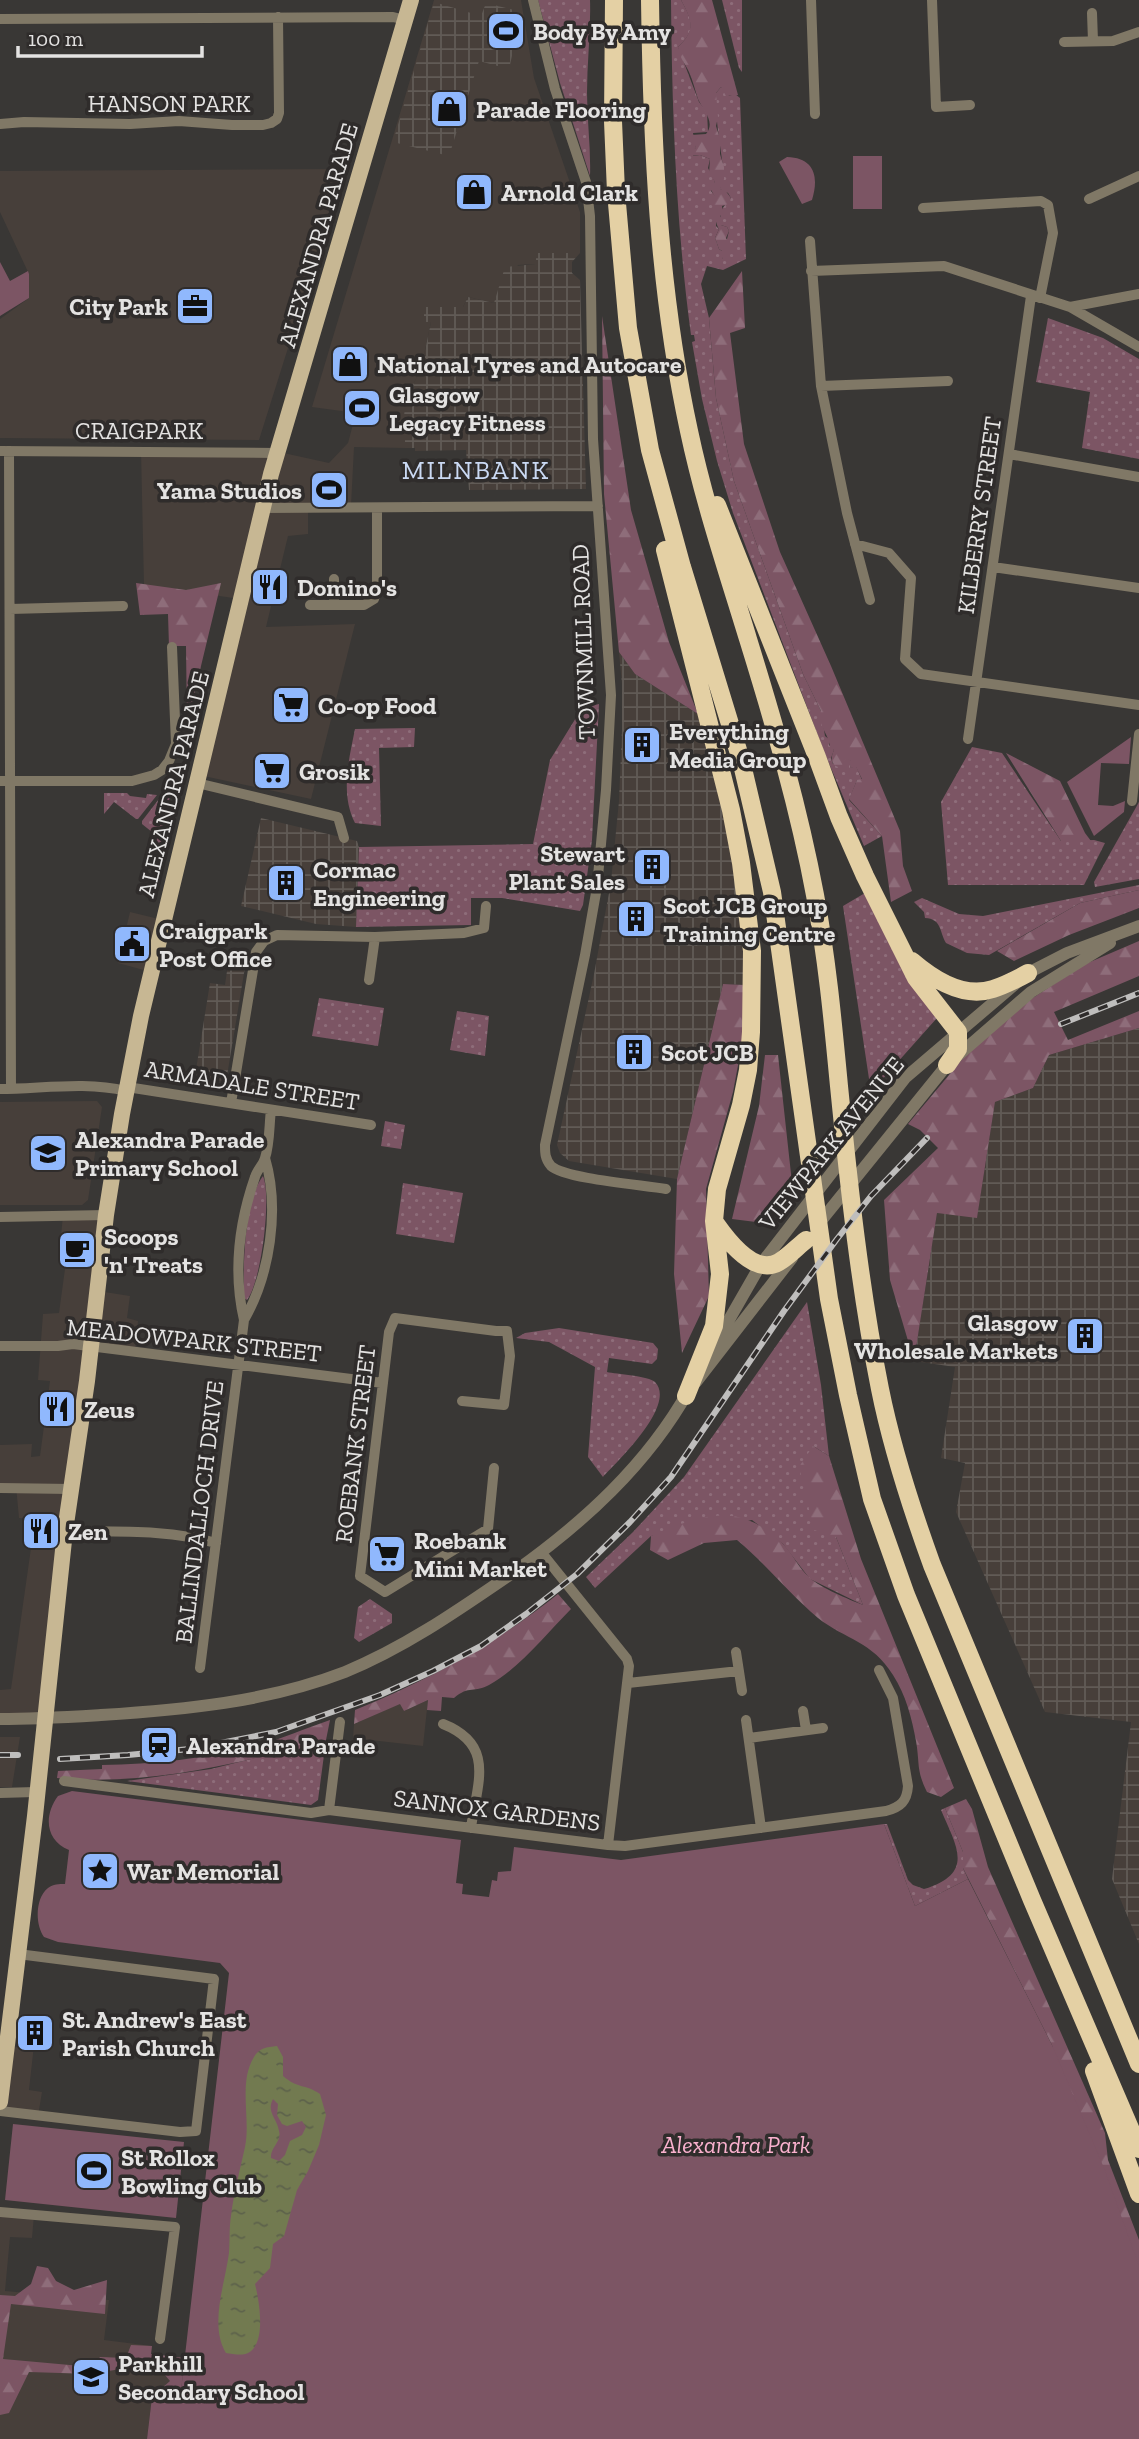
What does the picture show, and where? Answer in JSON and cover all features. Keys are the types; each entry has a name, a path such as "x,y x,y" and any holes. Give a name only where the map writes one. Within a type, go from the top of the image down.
{"highway":[{"path":"614,0 615,192 628,328 650,450 758,824 781,947 829,1299 848,1395 876,1511 906,1595 1139,2149"},
{"path":"650,0 654,160 671,338 689,433 716,538 782,758 807,853 830,995 841,1109 879,1388 896,1459 937,1578 1139,2064"},
{"path":"635,367 642,438 661,533 731,810 752,951 748,1070 717,1189 714,1221 720,1274 714,1326 686,1396"},
{"path":"689,433 839,817 901,952 916,978 958,1032 958,1049 947,1065"},
{"path":"901,952 933,978 960,989 993,989 1028,973"},
{"path":"714,1221 735,1250 761,1264 777,1264 806,1240"},
{"path":"1032,1900 1139,2194"},
{"path":"1113,1999 1139,2053"}],"main road":[{"name":"ALEXANDRA PARADE","path":"0,2102 65,1531 87,1381 106,1215 126,1089 141,1016 277,453 411,0"}],"street":[{"name":"TOWNMILL ROAD","path":"533,0 555,89 586,182 590,216 593,439 611,695 606,790 595,899 586,955 545,1145 545,1156 557,1170 568,1174 666,1189"},
{"path":"811,0 815,114"},
{"path":"932,0 936,107 970,105"},
{"path":"1092,13 1093,41"},
{"path":"0,19 278,17 405,20"},
{"name":"HANSON PARK","path":"0,124 130,124 159,121 232,125 271,123 279,113 278,17"},
{"path":"1064,42 1119,40 1139,32"},
{"path":"1088,199 1139,176"},
{"name":"KILBERRY STREET","path":"923,208 1041,201 1048,205 1052,217 1053,233 1036,297 1010,454 968,739"},
{"path":"810,241 821,386 855,544 870,600"},
{"path":"811,271 944,265 1070,307 1139,347"},
{"path":"1070,307 1139,294"},
{"path":"821,386 948,381"},
{"path":"5,452 10,609 5,781 5,1089"},
{"name":"CRAIGPARK","path":"5,452 277,453"},
{"path":"1010,454 1139,477"},
{"path":"263,508 598,506"},
{"path":"310,605 364,606 377,595 377,508"},
{"path":"855,544 889,553 911,578 905,659 921,674 1139,705"},
{"path":"993,568 1139,588"},
{"path":"334,579 334,606"},
{"path":"10,609 123,606"},
{"path":"5,781 132,781 162,770 176,744 172,647"},
{"path":"1132,801 1139,734"},
{"path":"197,783 338,817 344,838"},
{"path":"231,1103 256,952 264,941 277,935 375,937 464,933 484,929 486,906"},
{"name":"VIEWPARK AVENUE","path":"686,1396 761,1264 905,1078 1028,973 1067,953 1137,927"},
{"name":"VIEWPARK AVENUE","path":"0,1718 141,1712 243,1700 278,1693 345,1672 399,1646 432,1627 541,1552 612,1491 655,1442 686,1396 806,1240 947,1065 1031,992 1137,927"},
{"path":"369,980 375,937"},
{"name":"ARMADALE STREET","path":"5,1089 108,1087 371,1125"},
{"name":"BALLINDALLOCH DRIVE","path":"200,1668 244,1320 262,1275 271,1226 270,1176 265,1158 271,1110"},
{"name":"BALLINDALLOCH DRIVE","path":"244,1320 239,1298 240,1241 249,1195 256,1173 265,1158"},
{"path":"0,1217 106,1215"},
{"name":"ROEBANK STREET","path":"462,1401 504,1405 510,1356 507,1331 396,1318 389,1332 360,1576 385,1592 488,1529 494,1468"},
{"name":"MEADOWPARK STREET","path":"0,1346 72,1344 383,1383"},
{"path":"0,1488 71,1489"},
{"path":"65,1531 94,1530 193,1536 216,1543"},
{"path":"541,1552 626,1659 629,1673 608,1845"},
{"path":"736,1652 742,1691"},
{"name":"SANNOX GARDENS","path":"64,1782 311,1813 329,1810 608,1845 625,1846 761,1828 895,1809 903,1804 908,1796 908,1786 893,1698 879,1670"},
{"path":"628,1683 739,1671"},
{"path":"803,1711 806,1731"},
{"path":"746,1720 761,1828"},
{"path":"329,1810 340,1722"},
{"path":"443,1724 458,1730 477,1750 479,1765 471,1828"},
{"path":"749,1738 823,1728"},
{"path":"0,1793 35,1792"},
{"path":"0,2111 180,2132 196,2130 214,1979 18,1954"},
{"path":"0,2212 175,2227 160,2339"}],"shaded area":[{"path":"434,0 521,0 534,78 580,212 580,253 536,253 537,264 518,265 494,303 468,297 463,307 431,322 423,360 406,398 405,448 354,447 351,506 308,507 308,534 288,536 266,627 355,624 311,799 199,775 240,599 144,585 141,451 279,452 329,463 348,443 356,413 312,407"},
{"path":"434,2 481,16 486,3 522,12 509,69 479,61 449,156 393,142"},
{"path":"334,169 340,183 259,440 0,438 0,319 29,298 29,274 0,212 0,171"},
{"path":"536,253 580,253 572,262 572,273 580,280 586,489 469,490 466,450 415,451 415,448 405,448 405,435 402,435 406,398 423,360 431,322 424,322 424,307 463,307 468,297 494,303 505,267 536,264"},
{"name":"Scot JCB","path":"619,652 635,674 698,714 724,807 743,931 745,985 723,984 677,1179 569,1161 560,1153 557,1145 611,882 619,801 622,728"},
{"name":"Cormac Engineering","path":"261,818 357,841 356,927 316,924 241,906"},
{"path":"130,912 163,920 151,972 118,963"},
{"path":"228,964 245,967 226,1082 195,1076 210,983 225,985"},
{"path":"1139,1028 1139,1944 1112,1879 1131,1722 1045,1712 956,1512 965,1463 941,1458 955,1367 914,1361 937,1213 977,1217 995,1102 1033,1088 1049,1055"},
{"name":"Alexandra Parade Primary School","path":"97,1101 102,1107 88,1200 82,1205 0,1205 0,1102"},
{"path":"107,1213 98,1291 130,1296 127,1318 138,1321 135,1351 91,1346 41,1717 0,1718 0,1690 11,1689 35,1520 19,1518 16,1486 0,1486 0,1445 32,1444 31,1457 40,1456 50,1381 38,1380 43,1314 59,1313 68,1247 60,1246 63,1215"},
{"path":"428,1700 423,1746 353,1738 354,1724 401,1703 404,1711"},
{"path":"0,1737 20,1737 12,1787 0,1787"},
{"path":"34,2045 29,2090 42,2092 38,2116 0,2112 0,2049"},
{"name":"Parkhill Secondary School","path":"0,2212 34,2215 32,2238 10,2237 5,2291 109,2300 104,2340 152,2346 151,2354 185,2358 180,2399 152,2397 147,2439 0,2439"}],"green space":[{"path":"538,0 590,0 587,93 590,176 560,83"},
{"path":"671,0 681,0 690,19 688,35 678,47 699,102 707,112 708,132 693,133 696,148 693,150 693,156 700,155 710,159 708,168 715,182 711,191 716,197 716,226 719,229 715,238 722,251 722,259 729,231 721,225 721,213 731,198 720,189 723,170 716,93 721,87 729,96 735,94 740,98 746,259 723,270 707,266 701,284 709,318 716,398 734,481 803,674 821,711 825,736 834,750 831,758 833,764 846,758 852,761 850,768 856,766 862,780 857,780 849,800 882,836 864,846 825,754 733,513 702,399 692,342 695,341 694,335 691,335 678,210"},
{"path":"681,0 712,0 738,95 726,96 721,87 716,93 716,126 724,167 724,179 720,189 725,190 731,198 729,204 722,206 723,213 720,216 723,221 721,225 729,231 726,238 729,245 725,256 719,259 722,251 715,238 719,229 714,213 715,197 710,188 715,182 709,173 710,159 700,155 690,156 687,151 696,148 691,135 706,134 710,125 678,47 690,30"},
{"path":"722,0 742,0 742,72 739,68"},
{"path":"853,156 882,156 882,209 853,209"},
{"path":"787,157 804,161 813,170 815,184 812,200 802,204 779,162"},
{"path":"0,262 10,281 28,271 29,298 0,316"},
{"path":"742,271 745,328 730,333 744,444 780,552 900,831 903,866 912,891 891,902 882,836 849,799 857,780 862,779 856,767 850,768 851,761 846,759 841,767 832,762 834,750 830,748 822,725 821,711 803,674 734,481 716,398 709,318"},
{"path":"602,316 631,510 669,642 698,714 635,674 619,652 604,494"},
{"path":"1048,318 1103,338 1139,359 1139,459 1082,448 1090,392 1036,382"},
{"path":"136,583 186,590 221,583 187,724 186,646 169,646 168,614 140,615"},
{"path":"599,704 592,840 580,911 502,898 471,898 471,925 356,927 359,847 533,844 550,760 582,708"},
{"path":"415,728 414,747 379,748 381,826 355,823 350,812 347,788 348,764 355,729"},
{"path":"1131,737 1129,764 1101,763 1098,805 1113,806 1125,801 1124,812 1094,836 1067,782"},
{"path":"972,747 1002,753 1061,841 1094,840 1105,843 1084,885 948,885 941,802"},
{"path":"1006,753 1060,781 1091,841 1061,841"},
{"path":"104,793 127,793 130,796 146,798 147,794 157,795 136,819 114,802 104,814"},
{"path":"162,795 170,795 160,850 148,848 157,836 142,824 142,821"},
{"path":"1139,802 1139,879 1095,887 1094,882"},
{"path":"1139,885 1139,890 1080,903 989,955 967,953 946,943 937,923 925,918 924,912 914,902 922,898 959,914 983,916"},
{"path":"1139,890 1139,908 1069,935 1014,961 997,951 1080,903"},
{"path":"865,893 898,961 937,1018 871,1092 843,906"},
{"path":"1139,941 1139,976 1054,1012 1068,1040 1139,1011 1139,1028 1049,1055 1033,1088 995,1102 977,1218 937,1213 914,1361 890,1280 884,1200 938,1148 920,1130 908,1124 969,1051 1016,1009 1083,965"},
{"path":"723,984 745,985 742,1044 733,1092 706,1189 709,1296 682,1353 674,1274 677,1179"},
{"path":"319,998 384,1008 378,1046 312,1036"},
{"path":"457,1011 489,1016 485,1056 450,1050"},
{"path":"765,1055 778,1055 792,1183 765,1223 732,1219 759,1106"},
{"path":"385,1121 405,1125 401,1149 381,1146"},
{"path":"263,1176 266,1202 264,1240 257,1276 247,1300 244,1298 244,1285 248,1217"},
{"path":"403,1183 463,1193 454,1243 396,1234"},
{"path":"807,1302 821,1385 829,1456 813,1446 836,1537 863,1605 810,1579 783,1544 752,1520 651,1536 595,1588 586,1577 684,1477"},
{"path":"559,1328 653,1343 658,1349 657,1359 652,1364 609,1358 607,1372 652,1380 660,1392 652,1418 603,1477 588,1457 595,1367 549,1342 516,1338 525,1333"},
{"path":"813,1446 829,1456 861,1559 954,1788 941,1797 927,1792 920,1772 905,1699 893,1675 876,1655 818,1618 737,1540 704,1543 668,1560 650,1550 651,1536 687,1522 719,1516 751,1521 783,1544 815,1582 863,1605 836,1537 814,1530 799,1467"},
{"path":"558,1594 571,1609 501,1678 454,1698 442,1697 441,1711 427,1710 428,1700 404,1711 400,1704 354,1724 355,1710 461,1660"},
{"path":"370,1599 392,1614 392,1623 359,1642 354,1638 358,1607"},
{"path":"330,1720 326,1740 226,1765 125,1779 57,1778 58,1771 180,1760 239,1750"},
{"path":"326,1740 318,1800 311,1805 127,1781 211,1769"},
{"name":"Alexandra Park","path":"72,1791 461,1840 456,1883 463,1884 462,1894 489,1897 492,1880 497,1881 498,1872 511,1871 514,1847 621,1860 884,1824 915,1906 968,1879 1052,2045 1104,2168 1139,2266 1139,2439 147,2439 152,2397 180,2399 229,1973 220,1963 58,1942 44,1937 39,1926 41,1898 48,1888 65,1884 69,1850 55,1841 51,1834 50,1812 58,1796"},
{"path":"966,1799 972,1809 988,1867 1105,2133 1108,2160 1139,2240 1139,2438 1052,2045 963,1868 963,1852 945,1808"},
{"path":"945,1808 963,1852 963,1868 968,1879 915,1906 884,1824 887,1824 908,1880 924,1889 951,1875 956,1866 956,1847 941,1810"},
{"name":"St Rollox Bowling Club","path":"13,2124 184,2142 176,2218 5,2200"},
{"path":"37,2266 48,2268 56,2281 74,2290 107,2280 105,2314 11,2304 3,2359 92,2367 100,2357 126,2358 131,2345 152,2346 151,2354 185,2358 180,2399 152,2397 170,2381 148,2364 92,2374 29,2372 9,2413 0,2415 0,2295 15,2296 31,2284"}],"water":[{"path":"277,2046 283,2057 283,2076 320,2094 326,2115 319,2145 297,2190 284,2236 273,2244 270,2268 255,2284 260,2321 258,2340 248,2353 226,2353 221,2342 218,2317 229,2253 232,2207 245,2147 247,2078 256,2054 264,2048","holes":["273,2099 278,2104 277,2115 282,2124 287,2126 302,2121 306,2127 302,2135 290,2141 285,2155 279,2161 271,2158 279,2135 271,2111"]}],"railway":[{"path":"1061,1024 1139,993"},
{"path":"60,1759 190,1749 276,1732 380,1695 433,1671 481,1646 526,1614 577,1574 671,1477 784,1311 837,1239 871,1196 927,1138"},
{"path":"0,1755 18,1755"}],"place":[{"name":"Body By Amy","path":"506,31"},
{"name":"Parade Flooring","path":"449,109"},
{"name":"Arnold Clark","path":"474,192"},
{"name":"City Park","path":"195,306"},
{"name":"National Tyres and Autocare","path":"350,364"},
{"name":"Glasgow Legacy Fitness","path":"362,408"},
{"name":"Yama Studios","path":"329,490"},
{"name":"Domino's","path":"270,587"},
{"name":"Co-op Food","path":"291,705"},
{"name":"Everything Media Group","path":"642,745"},
{"name":"Grosik","path":"272,771"},
{"name":"Stewart Plant Sales","path":"652,867"},
{"name":"Cormac Engineering","path":"286,883"},
{"name":"Scot JCB Group Training Centre","path":"636,919"},
{"name":"Craigpark Post Office","path":"132,944"},
{"name":"Scot JCB","path":"634,1052"},
{"name":"Alexandra Parade Primary School","path":"48,1153"},
{"name":"Scoops 'n' Treats","path":"77,1250"},
{"name":"Glasgow Wholesale Markets","path":"1085,1336"},
{"name":"Zeus","path":"57,1409"},
{"name":"Zen","path":"41,1531"},
{"name":"Roebank Mini Market","path":"387,1554"},
{"name":"Alexandra Parade","path":"159,1745"},
{"name":"War Memorial","path":"100,1871"},
{"name":"St. Andrew's East Parish Church","path":"35,2033"},
{"name":"St Rollox Bowling Club","path":"94,2171"},
{"name":"Parkhill Secondary School","path":"91,2377"}],"district":[{"name":"MILNBANK","path":"476,470"}]}
